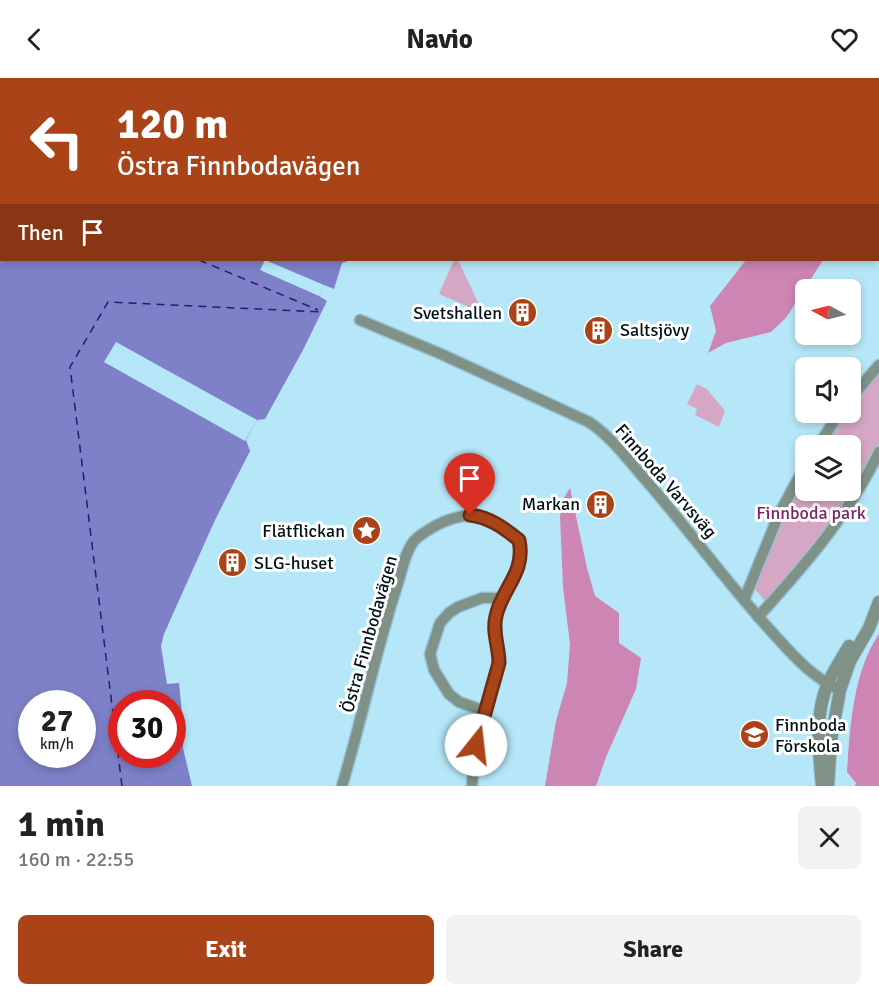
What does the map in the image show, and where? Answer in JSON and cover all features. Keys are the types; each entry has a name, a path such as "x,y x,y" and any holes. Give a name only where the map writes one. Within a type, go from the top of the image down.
{"street":[{"name":"Finnboda Varvsväg","path":"360,320 441,354 589,422 603,432 656,492 758,617 801,664 840,690"},
{"path":"861,386 879,365"},
{"path":"758,617 809,560 833,529 852,501 879,452"},
{"path":"744,600 779,514 795,484"},
{"name":"Östra Finnbodavägen","path":"342,786 405,560 415,540 433,527 460,516 477,515 495,522 519,540 522,551 514,579 496,614 494,634 499,663 476,745 472,786"},
{"path":"485,711 459,702 449,694 434,670 430,654 440,623 449,613 482,598 504,598"},
{"path":"822,786 819,747 822,707 828,684 863,623 877,605"},
{"path":"828,786 831,740 840,690 850,661 869,628 877,605"}],"green space":[{"path":"454,261 458,261 483,313 439,294"},
{"name":"Finnboda park","path":"879,371 879,444 861,479 861,435 831,435 839,423 861,423 861,394"},
{"path":"697,384 707,389 725,411 719,427 695,415 697,409 687,404"},
{"name":"Finnboda park","path":"795,495 795,501 848,501 825,534 765,601 754,588"}],"shaded area":[{"path":"745,261 822,261 811,279 795,279 795,304 786,318 771,332 726,343 708,353 716,331 710,306"},
{"path":"570,488 595,596 619,613 619,643 641,658 636,689 606,757 596,786 545,786 556,721 567,683 570,644 563,587 560,516 564,498"},
{"path":"879,634 879,786 855,786 856,783 847,772 854,700 863,665"}],"water":[{"path":"0,261 348,261 342,263 334,289 324,285 319,296 327,301 303,350 265,419 257,420 246,440 250,451 215,520 164,634 161,646 167,684 179,683 180,690 108,690 108,768 186,768 186,761 192,786 0,786"}],"pier":[{"path":"264,261 267,261 324,285 319,296 260,270"},
{"path":"116,342 257,420 245,441 104,362"}],"ferry route":[{"path":"201,261 318,310"},
{"path":"122,786 70,367 108,302 322,312"}],"place":[{"name":"Svetshallen","path":"523,313"},
{"name":"Saltsjövy","path":"599,330"},
{"name":"Markan","path":"601,504"},
{"name":"Flätflickan","path":"366,531"},
{"name":"SLG-huset","path":"233,563"},
{"name":"Finnboda Förskola","path":"754,735"}],"route":[{"path":"470,515 484,517 508,531 519,540 522,551 514,579 496,614 494,634 499,663 476,745"}]}
